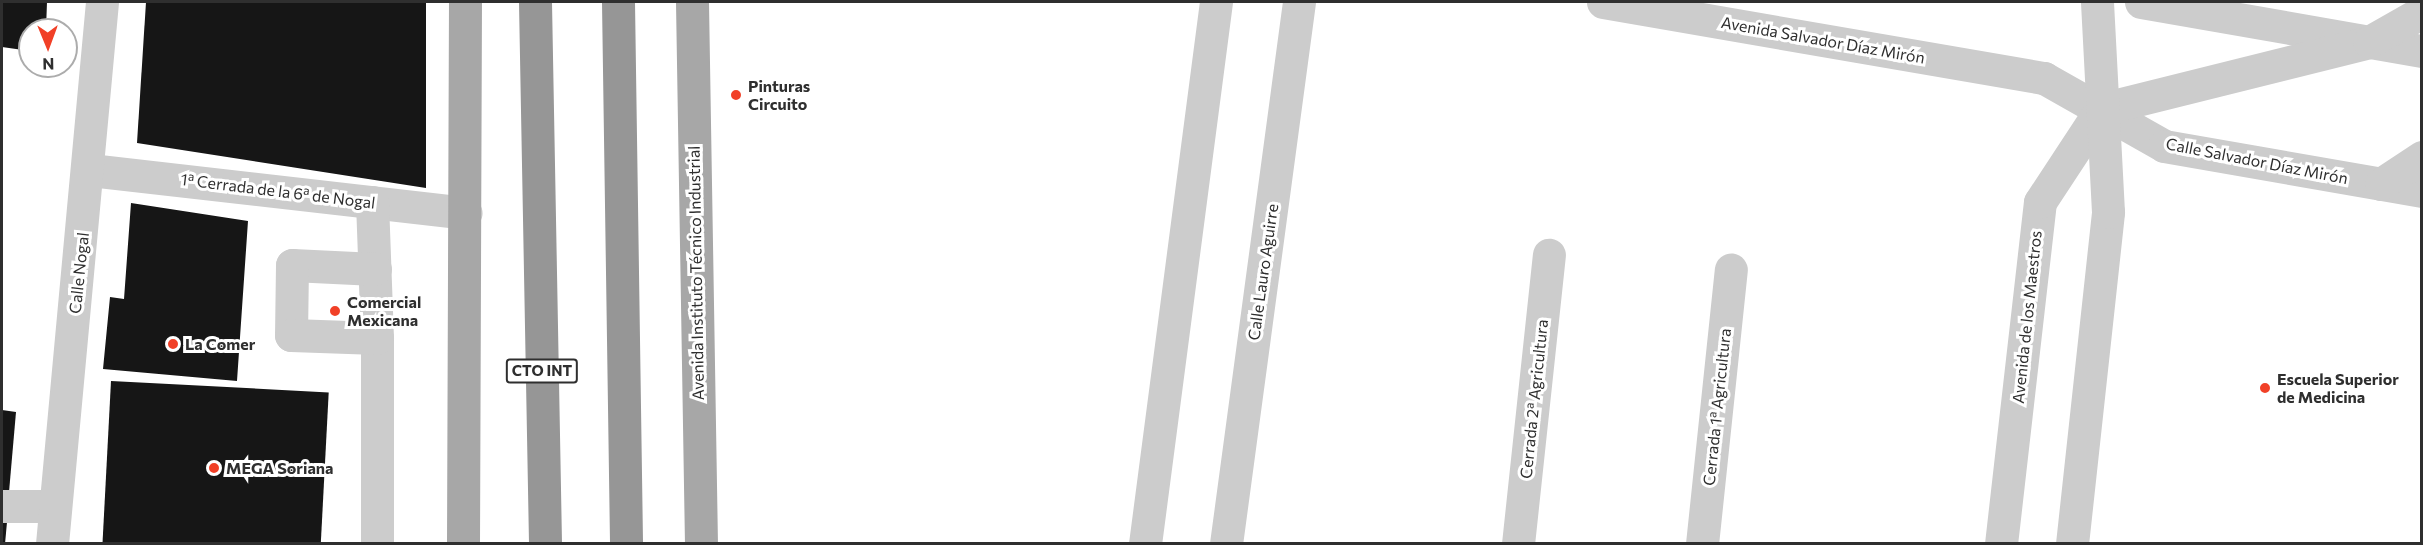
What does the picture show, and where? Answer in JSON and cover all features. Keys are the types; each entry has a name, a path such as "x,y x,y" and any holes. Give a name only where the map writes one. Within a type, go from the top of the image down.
{"highway":[{"name":"CTO INT","path":"535,2 545,543"},
{"path":"618,2 626,543"}],"main road":[{"path":"463,543 465,2"},
{"name":"Avenida Instituto Técnico Industrial","path":"696,9 701,543"}],"street":[{"name":"Calle Nogal","path":"52,543 90,170 102,2"},
{"path":"1145,543 1216,2"},
{"name":"Calle Lauro Aguirre","path":"1226,543 1299,2"},
{"name":"Avenida Salvador Díaz Mirón","path":"1603,2 2044,78"},
{"path":"2072,543 2108,212 2097,2"},
{"path":"2141,2 2421,51"},
{"path":"2101,109 2369,42 2421,12"},
{"name":"Calle Salvador Díaz Mirón","path":"2044,78 2164,146 2421,191"},
{"name":"Avenida de los Maestros","path":"2001,543 2040,202 2101,109"},
{"path":"2380,184 2421,157"},
{"name":"1ª Cerrada de la 6ª de Nogal","path":"90,170 466,213"},
{"path":"372,202 377,338 377,543"},
{"name":"Cerrada 2ª Agricultura","path":"1518,543 1549,255"},
{"path":"375,269 291,265 291,335 377,338"},
{"name":"Cerrada 1ª Agricultura","path":"1702,543 1731,270"},
{"path":"2,506 56,506"}],"building":[{"path":"2,2 47,2 46,18 18,18 18,49 2,47"},
{"path":"146,2 426,2 426,188 137,143"},
{"path":"131,203 248,221 237,381 103,369 110,297 124,299"},
{"name":"MEGA Soriana","path":"111,381 329,392 321,544 102,544"},
{"path":"2,410 16,412 9,492 2,491"},
{"path":"2,521 7,522 5,544 2,544"}],"place":[{"name":"Pinturas Circuito","path":"736,95"},
{"name":"Comercial Mexicana","path":"335,311"},
{"name":"La Comer","path":"173,344"},
{"name":"Escuela Superior de Medicina","path":"2265,388"},
{"name":"MEGA Soriana","path":"214,468"}]}
